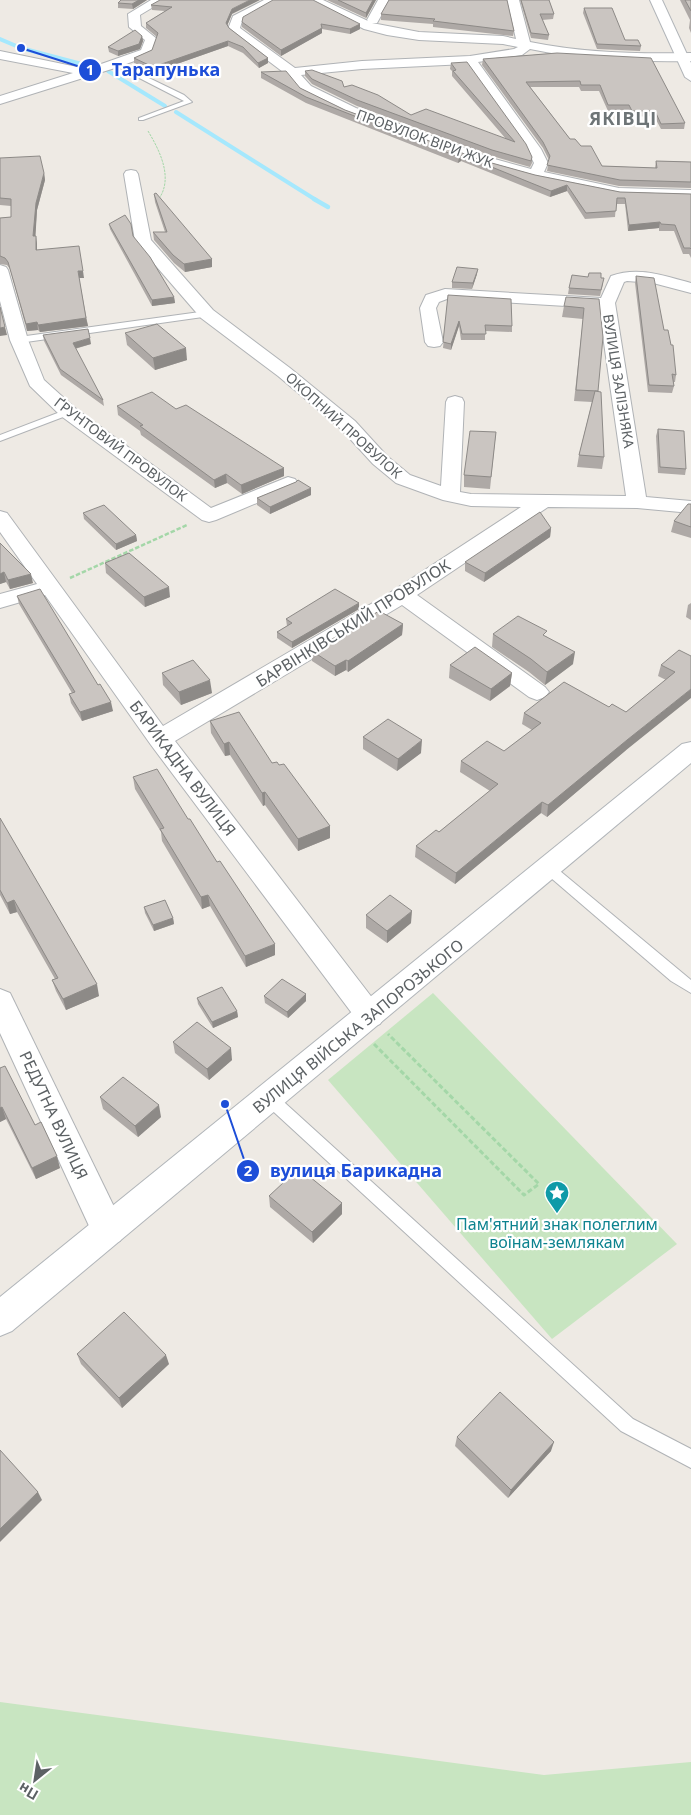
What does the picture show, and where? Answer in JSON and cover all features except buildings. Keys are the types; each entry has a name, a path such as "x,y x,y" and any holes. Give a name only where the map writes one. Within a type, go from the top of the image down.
{"street":[{"path":"0,100 39,86 89,73 147,52 151,39 135,26 134,14 159,0"},
{"name":"ПРОВУЛОК ВІРИ ЖУК","path":"273,0 237,19 234,29 292,72 306,89 351,111 486,161 535,175 620,192 691,194"},
{"path":"314,0 368,26 419,36 503,40 552,50 640,58 686,57"},
{"path":"374,20 384,0"},
{"path":"513,0 523,41 527,46"},
{"path":"656,0 686,57 691,77"},
{"path":"292,72 362,65 470,60 518,52 527,46"},
{"path":"0,55 89,73"},
{"path":"470,60 534,150 541,163 535,175"},
{"name":"ОКОПНИЙ ПРОВУЛОК","path":"131,174 143,241 207,314 284,372 348,425 380,460 403,479 450,496 471,500 637,502 691,507"},
{"name":"ҐРУНТОВИЙ ПРОВУЛОК","path":"0,270 19,340 36,382 68,412 208,516"},
{"name":"ВУЛИЦЯ ЗАЛІЗНЯКА","path":"637,502 607,303 617,279 626,274 641,275 691,288"},
{"path":"434,342 428,308 432,299 445,294 607,303"},
{"path":"450,496 455,402"},
{"path":"208,516 288,483"},
{"name":"БАРВІНКІВСЬКИЙ ПРОВУЛОК","path":"160,740 402,595 542,502"},
{"name":"БАРИКАДНА ВУЛИЦЯ","path":"0,517 363,1021"},
{"path":"0,601 52,587"},
{"path":"402,595 537,692"},
{"name":"ВУЛИЦЯ ВІЙСЬКА ЗАПОРОЗЬКОГО","path":"0,1319 691,750"},
{"name":"РЕДУТНА ВУЛИЦЯ","path":"0,1001 108,1230"}],"lane":[{"path":"116,64 182,96 189,102 140,119"},
{"path":"19,340 207,314"},
{"path":"0,438 68,412"},
{"path":"548,869 676,977 691,987"},
{"path":"269,1098 627,1425 691,1459"}],"path":[{"path":"138,214 152,206 162,197 164,184 164,163 157,145 140,119"},
{"path":"52,587 208,516"},
{"path":"363,1021 539,1184 524,1195 363,1021"}],"green space":[{"path":"433,993 677,1244 552,1339 328,1080"},
{"path":"0,1702 544,1775 691,1762 691,1815 0,1815"}],"waterway":[{"path":"0,39 21,48 93,67"},
{"path":"108,71 165,106"},
{"path":"176,112 316,200"},
{"path":"314,199 328,207"}],"place":[{"name":"Тарапунька","path":"21,48"},
{"name":"вулиця Барикадна","path":"225,1104"},
{"name":"Пам'ятний знак полеглим воїнам-землякам","path":"557,1214"}],"district":[{"name":"ЯКІВЦІ","path":"623,118"}]}
